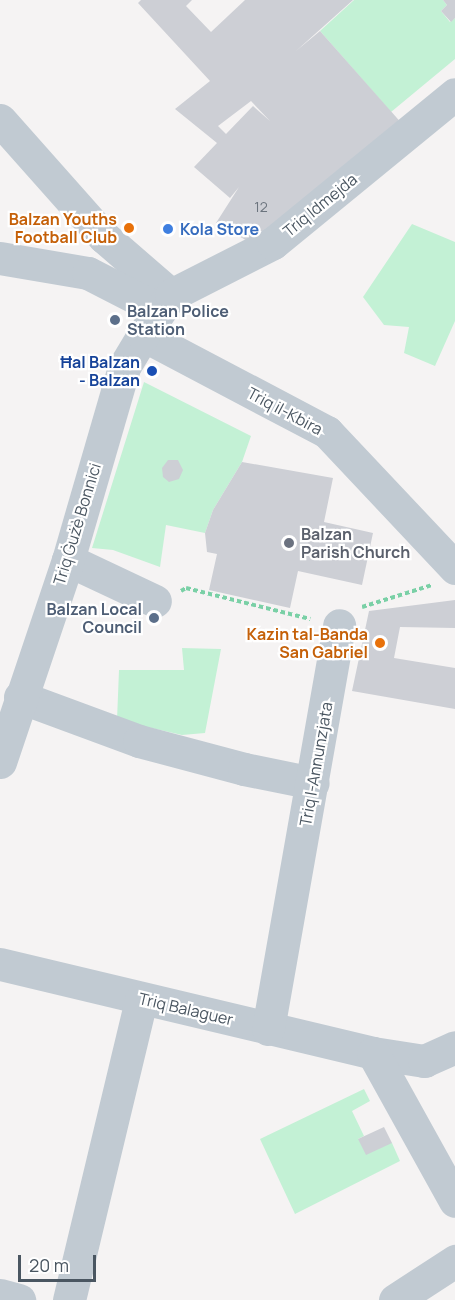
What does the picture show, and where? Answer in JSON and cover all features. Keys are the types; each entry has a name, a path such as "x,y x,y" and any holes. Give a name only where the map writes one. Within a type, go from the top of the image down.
{"street":[{"name":"Triq Idmejda","path":"158,313 273,243 455,94"},
{"name":"Triq il-Kbira","path":"0,120 118,250 158,313 327,432 449,575"},
{"path":"88,273 118,250"},
{"path":"0,258 88,273 158,313"},
{"name":"Triq Ġużè Bonnici","path":"0,762 68,560 124,368 158,313"},
{"path":"68,560 155,602"},
{"name":"Triq l-Annunzjata","path":"268,1029 339,625"},
{"path":"20,697 139,741 244,770 313,783"},
{"name":"Triq Balaguer","path":"0,964 373,1053 424,1061 455,1047"},
{"path":"69,1300 141,999"},
{"path":"373,1053 455,1200"},
{"path":"395,1300 455,1261"},
{"path":"0,1295 19,1300"}],"path":[{"path":"155,602 186,588 339,625 354,610 449,575"}],"green space":[{"path":"354,0 443,0 447,5 441,11 450,22 455,18 455,59 391,112 320,31"},
{"path":"412,224 455,242 455,321 435,366 404,353 409,327 384,325 363,297"},
{"path":"144,382 251,436 242,462 213,510 205,533 166,525 160,567 113,550 92,548"},
{"path":"182,648 221,649 205,733 182,735 117,720 119,670 184,670"},
{"path":"364,1089 370,1101 352,1111 364,1136 358,1139 392,1143 400,1161 295,1214 260,1139"}],"building":[{"path":"141,0 192,0 186,6 211,32 245,0 353,0 296,51 320,31 404,126 251,243 216,223 239,187 230,198 194,167 217,143 175,109 210,81 138,3","holes":["251,101 270,121 253,106 226,134 218,126"]},
{"path":"443,0 455,0 455,18 451,22 441,11 447,5"},
{"path":"168,460 178,460 183,470 179,479 169,482 163,477 162,468"},
{"name":"Balzan Parish Church","path":"242,462 333,478 324,522 373,533 362,585 298,571 290,608 209,590 217,554 207,552 205,533 213,510"},
{"name":"Kazin tal-Banda San Gabriel","path":"455,600 455,628 400,627 394,658 455,668 455,709 352,691 369,611"},
{"path":"384,1127 392,1143 366,1155 358,1139"}],"place":[{"name":"Balzan Youths Football Club","path":"129,228"},
{"name":"Kola Store","path":"168,229"},
{"name":"Balzan Police Station","path":"115,320"},
{"name":"Ħal Balzan - Balzan","path":"152,371"},
{"name":"Balzan Parish Church","path":"289,543"},
{"name":"Balzan Local Council","path":"154,618"},
{"name":"Kazin tal-Banda San Gabriel","path":"380,643"}]}
